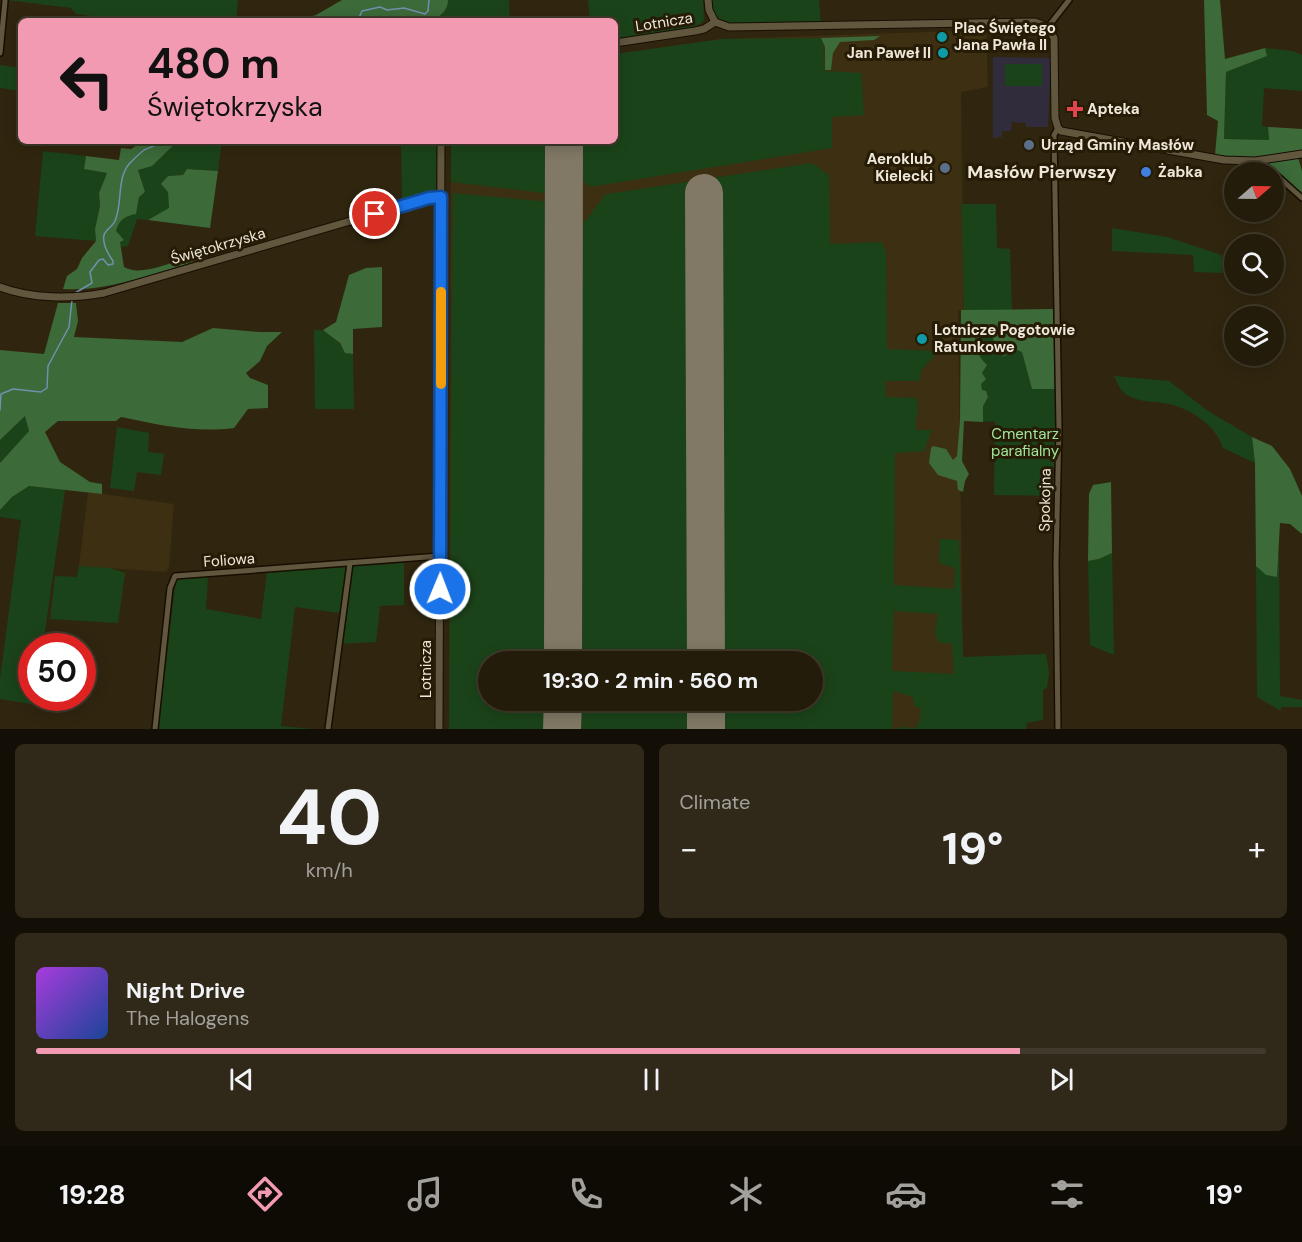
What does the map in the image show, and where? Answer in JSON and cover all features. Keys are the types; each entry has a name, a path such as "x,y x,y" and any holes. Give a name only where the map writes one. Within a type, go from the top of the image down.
{"street":[{"path":"708,0 709,10 715,21 729,27 1035,22 1048,27 1054,42 1055,118 1058,128 1070,134 1224,160 1263,160 1302,154"},
{"path":"1048,27 1069,0"},
{"path":"0,53 5,1"},
{"name":"Lotnicza","path":"618,44 704,29 715,21"},
{"name":"Spokojna","path":"1058,128 1054,135 1059,428 1056,563 1058,729"},
{"name":"Lotnicza","path":"439,729 441,144"},
{"path":"1284,182 1302,198"},
{"name":"Świętokrzyska","path":"0,287 14,291 68,296 104,293 429,198 441,197"},
{"name":"Foliowa","path":"155,729 173,578 440,556"},
{"path":"328,729 350,563"}],"shaded area":[{"path":"986,30 988,87 961,92 964,310 958,311 964,729 449,729 451,144 618,144 618,54 722,39"},
{"path":"993,57 1051,58 1048,127 1026,127 1026,123 1012,122 1011,131 1002,131 1002,137 993,138"},
{"path":"88,492 174,504 169,567 166,572 79,566"}],"green space":[{"path":"7,0 238,0 236,18 105,18 76,14 71,8"},
{"path":"342,0 448,0 448,4 437,18 400,16 400,18 306,18 316,15"},
{"path":"396,0 509,0 510,18 400,18"},
{"path":"588,0 703,0 704,20 698,25 676,32 618,39 618,18 590,18"},
{"path":"710,0 819,0 821,23 751,25 725,22 715,16"},
{"path":"1204,0 1220,0 1225,59 1265,48 1267,56 1226,72 1224,139 1269,140 1268,127 1302,129 1302,151 1255,158 1215,155 1218,121 1207,115"},
{"path":"880,36 874,40 840,42 833,53 831,70 825,70 825,47 821,38"},
{"path":"823,38 824,71 861,73 864,115 832,117 832,148 590,187 579,177 551,194 451,182 451,144 618,144 618,54 722,39"},
{"path":"1265,48 1293,51 1302,55 1302,91 1264,88 1262,126 1268,127 1269,140 1224,139 1226,72 1267,56"},
{"path":"1005,64 1042,64 1042,86 1005,86"},
{"path":"0,65 18,68 18,91 0,88"},
{"path":"960,138 962,204 996,204 997,248 1010,249 1012,310 964,310"},
{"path":"138,144 175,144 152,166 138,170 145,192 139,197 136,214 123,219 116,231 124,240 120,242 124,267 137,270 152,269 182,259 183,253 206,258 117,284 63,289 67,276 77,269 82,258 96,241 95,229 100,206 99,193 107,173 84,169 86,156 119,160 121,148 131,149"},
{"path":"175,144 222,144 218,171 187,169 183,175 167,176 169,209 148,220 137,219 128,246 121,247 119,242 123,240 116,231 117,227 123,219 136,213 139,197 145,192 138,170 163,156"},
{"path":"401,144 437,144 436,192 402,199"},
{"path":"43,151 86,156 84,169 107,173 99,193 100,206 95,229 96,241 35,236"},
{"path":"1298,157 1302,171 1302,194 1284,178 1284,162 1267,162"},
{"path":"812,163 829,175 830,244 882,242 886,252 887,349 939,351 922,369 919,381 885,381 886,397 917,398 916,430 932,430 924,451 895,453 894,585 954,589 955,568 939,563 940,539 959,540 963,657 1046,654 1049,672 1047,688 1043,690 1043,720 1027,723 1026,729 894,729 916,728 920,720 921,708 914,706 913,697 893,691 892,729 575,729 576,711 823,711 823,651 576,651 578,230 606,194","holes":["894,595 894,611 938,614 935,633 938,642 952,644 954,674 892,671"]},
{"path":"187,169 218,171 210,228 148,220 169,208 168,192 161,184 168,176 183,175"},
{"path":"453,193 552,202 550,651 478,651 478,711 550,711 550,729 449,729"},
{"path":"1112,228 1167,237 1222,255 1222,273 1194,272 1193,255 1112,251"},
{"path":"382,267 382,327 353,329 353,354 345,353 340,343 323,330 336,322 349,275 366,268"},
{"path":"58,303 76,303 78,321 74,337 182,342 213,328 282,332 267,346 260,361 246,373 250,378 268,385 268,408 248,409 234,428 205,430 121,417 116,421 58,421 45,432 60,462 90,482 102,484 102,494 29,486 12,497 0,510 0,463 29,431 25,416 0,440 0,350 44,354"},
{"path":"1053,309 1055,389 1032,389 1022,352 1015,349 1004,356 997,353 993,338 986,333 981,333 978,351 987,365 982,373 986,379 981,384 982,390 986,391 988,397 983,406 983,422 964,421 962,461 969,474 963,492 958,490 957,481 938,475 929,463 933,446 946,449 953,460 957,456 960,420 961,310"},
{"name":"Cmentarz parafialny","path":"984,327 1024,341 1032,389 1055,389 1055,496 994,495 995,421 983,422 970,331"},
{"path":"314,330 329,333 337,340 345,353 353,354 354,409 315,409"},
{"path":"1114,376 1169,381 1208,411 1252,437 1255,463 1223,448 1214,431 1191,412 1172,405 1132,398 1122,390"},
{"path":"26,415 29,431 0,463 0,440"},
{"path":"117,427 149,433 148,452 164,454 161,475 137,472 134,491 110,488"},
{"path":"1252,437 1272,446 1290,469 1302,496 1302,534 1290,524 1280,523 1277,577 1266,575 1256,566 1255,463"},
{"path":"1111,482 1112,553 1088,561 1089,494 1093,485"},
{"path":"29,486 65,490 45,633 18,633 18,702 0,699 0,679 21,520 0,517 0,510 12,497"},
{"path":"1112,553 1114,655 1090,645 1088,561"},
{"path":"1279,555 1280,696 1302,700 1302,707 1281,707 1281,711 1257,697 1256,566"},
{"path":"404,563 404,605 380,606 376,642 336,644 340,613 295,607 281,726 313,729 158,729 176,579 208,577 206,609 261,619 267,572"},
{"path":"79,566 110,568 125,573 118,623 50,619 55,576 77,577"}],"waterway":[{"path":"359,18 362,11 380,7 387,10 404,8 425,14 428,11 429,0"},
{"path":"350,18 354,18"},
{"path":"75,293 92,283 90,272 99,260 103,259 108,265 113,264 104,238 117,214 123,176 137,156 156,144"},
{"path":"0,410 1,394 13,389 41,392 47,388 48,366 69,327 72,300"}],"runway":[{"path":"563,651 564,144"},
{"path":"704,193 706,651"},
{"path":"562,729 563,711"},
{"path":"706,711 706,729"}],"slow traffic":[{"path":"441,292 441,384"}],"place":[{"name":"Plac Świętego Jana Pawła II","path":"942,37"},
{"name":"Jan Paweł II","path":"943,53"},
{"name":"Apteka","path":"1075,109"},
{"name":"Urząd Gminy Masłów","path":"1029,145"},
{"name":"Aeroklub Kielecki","path":"945,168"},
{"name":"Żabka","path":"1146,172"},
{"name":"Lotnicze Pogotowie Ratunkowe","path":"922,339"}],"district":[{"name":"Masłów Pierwszy","path":"1042,172"}],"route":[{"path":"375,214 429,198 441,197 440,589"}]}
